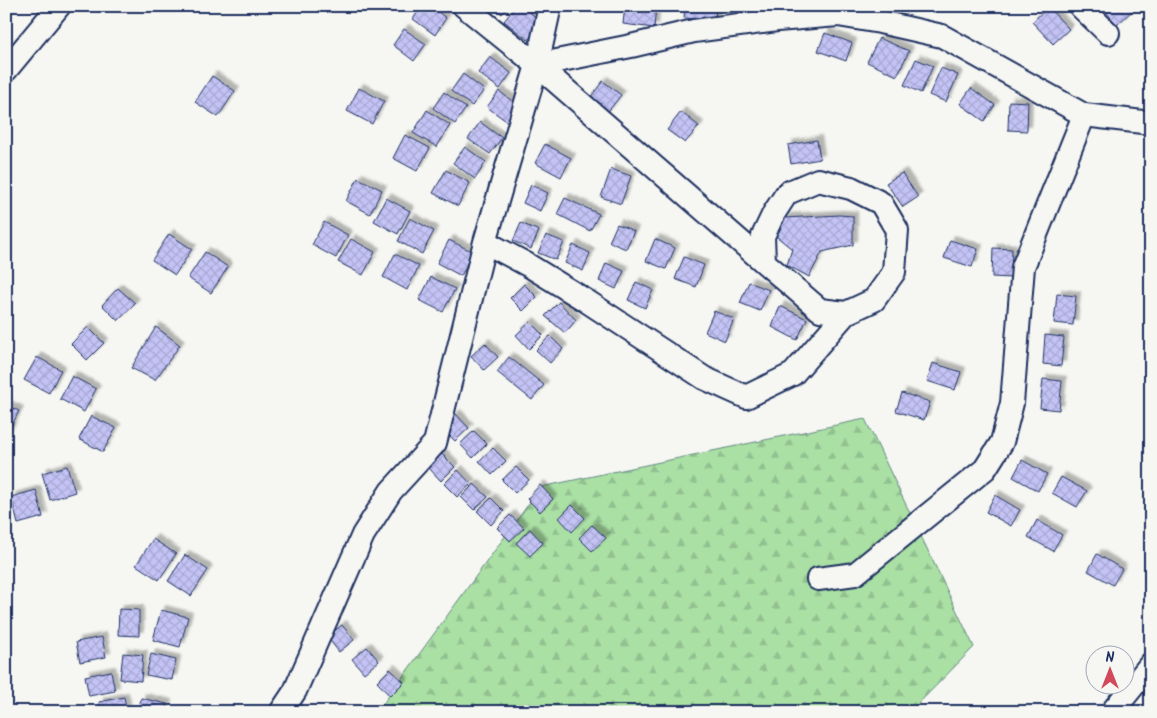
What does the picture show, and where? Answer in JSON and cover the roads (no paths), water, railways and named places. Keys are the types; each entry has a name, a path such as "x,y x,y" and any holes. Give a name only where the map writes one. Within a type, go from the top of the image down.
{"street":[{"path":"6,70 59,6"},
{"path":"464,6 537,65 820,310 846,313"},
{"path":"281,712 295,691 363,535 392,491 436,443 485,242 537,65 550,6"},
{"path":"1080,6 1108,33"},
{"path":"537,65 694,31 777,20 838,15 942,36 1084,115 1151,123"},
{"path":"818,578 854,574 985,469 1002,442 1012,403 1023,267 1084,115"},
{"path":"485,242 528,265 585,300 704,378 746,397 793,374 846,313 874,300 894,272 897,230 881,203 851,188 818,180 787,193 762,236 764,262"},
{"path":"1112,712 1151,664"}]}
